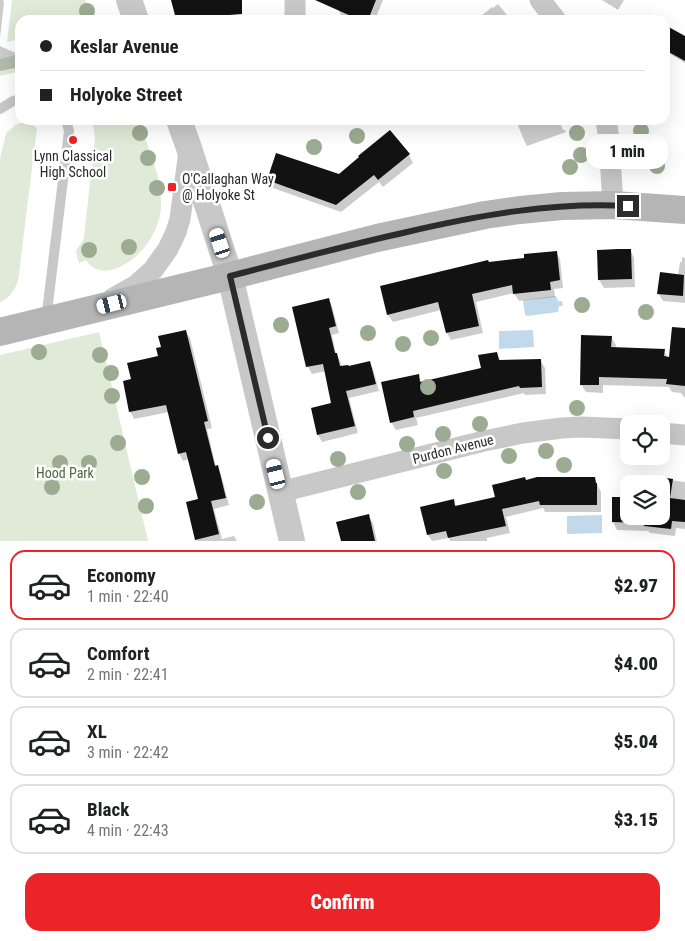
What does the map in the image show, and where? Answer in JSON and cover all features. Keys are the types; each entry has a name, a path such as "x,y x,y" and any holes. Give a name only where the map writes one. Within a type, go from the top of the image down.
{"main road":[{"path":"0,332 377,238 485,215 542,207 613,205 685,210"}],"street":[{"path":"129,0 134,15"},
{"path":"295,0 295,15"},
{"path":"540,0 552,15"},
{"path":"181,125 230,276 292,541"},
{"path":"607,125 613,205"},
{"path":"94,308 135,286 153,270 168,249 180,219 189,148"},
{"name":"Purdon Avenue","path":"280,492 513,435 562,428 620,429"},
{"path":"670,434 685,435"}],"lane":[{"path":"0,108 15,100"},
{"path":"46,320 68,137 68,125"}],"green space":[{"path":"12,0 85,0 89,15 15,15 15,40 7,42"},
{"path":"15,55 15,72 0,76 0,59"},
{"path":"15,125 32,125 37,128 18,281 11,294 0,302 0,159 6,133"},
{"path":"93,125 140,125 154,162 161,195 160,217 147,244 132,260 116,269 108,271 92,267 86,260 79,263 76,253 84,237 95,138"},
{"name":"Hood Park","path":"99,332 148,541 0,541 0,355"}],"water":[{"path":"556,296 558,301 562,301 563,306 559,306 558,312 525,315 524,300"},
{"path":"533,330 534,347 499,349 499,331"},
{"path":"602,515 602,533 567,534 567,516"}],"building":[{"path":"171,0 242,0 242,14 175,15"},
{"path":"315,0 376,0 370,15 349,15"},
{"path":"670,28 685,36 685,61 670,53"},
{"path":"390,130 410,154 378,180 374,175 336,205 267,180 276,153 339,174"},
{"path":"631,249 632,279 598,280 597,250"},
{"path":"557,251 560,280 550,282 551,290 513,294 512,285 472,294 479,326 446,333 438,302 387,315 380,286 488,260 489,262 524,258 524,254"},
{"path":"660,272 684,275 683,296 657,294"},
{"path":"329,298 336,326 329,328 340,366 370,361 376,384 346,391 355,426 317,435 311,408 331,403 323,364 306,367 292,307"},
{"path":"672,327 685,328 685,386 666,384 667,379 599,377 599,385 580,385 581,335 612,336 611,347 665,349 664,356 669,357"},
{"path":"186,330 208,421 204,422 215,466 218,465 226,498 211,501 219,534 195,540 186,502 198,499 186,452 178,454 166,405 129,412 123,381 131,379 127,363 158,356 156,348 161,347 158,336"},
{"path":"497,352 499,360 541,359 542,387 520,388 519,386 413,411 414,417 390,423 381,382 419,374 420,382 481,368 478,355"},
{"path":"525,477 526,480 537,477 595,477 597,483 597,505 540,505 539,501 502,509 506,526 448,538 446,531 427,535 420,507 454,499 455,506 495,497 492,485"},
{"path":"670,478 673,479 670,498"},
{"path":"612,497 620,497 620,522 612,522"},
{"path":"670,498 685,500 685,522 672,521 671,529 644,526 670,525"},
{"path":"369,514 375,541 341,541 336,522"}],"place":[{"name":"Lynn Classical High School","path":"73,140"},
{"name":"O'Callaghan Way @ Holyoke St","path":"172,187"}],"route":[{"path":"268,438 230,276 377,238 485,215 562,206 628,206"}]}
